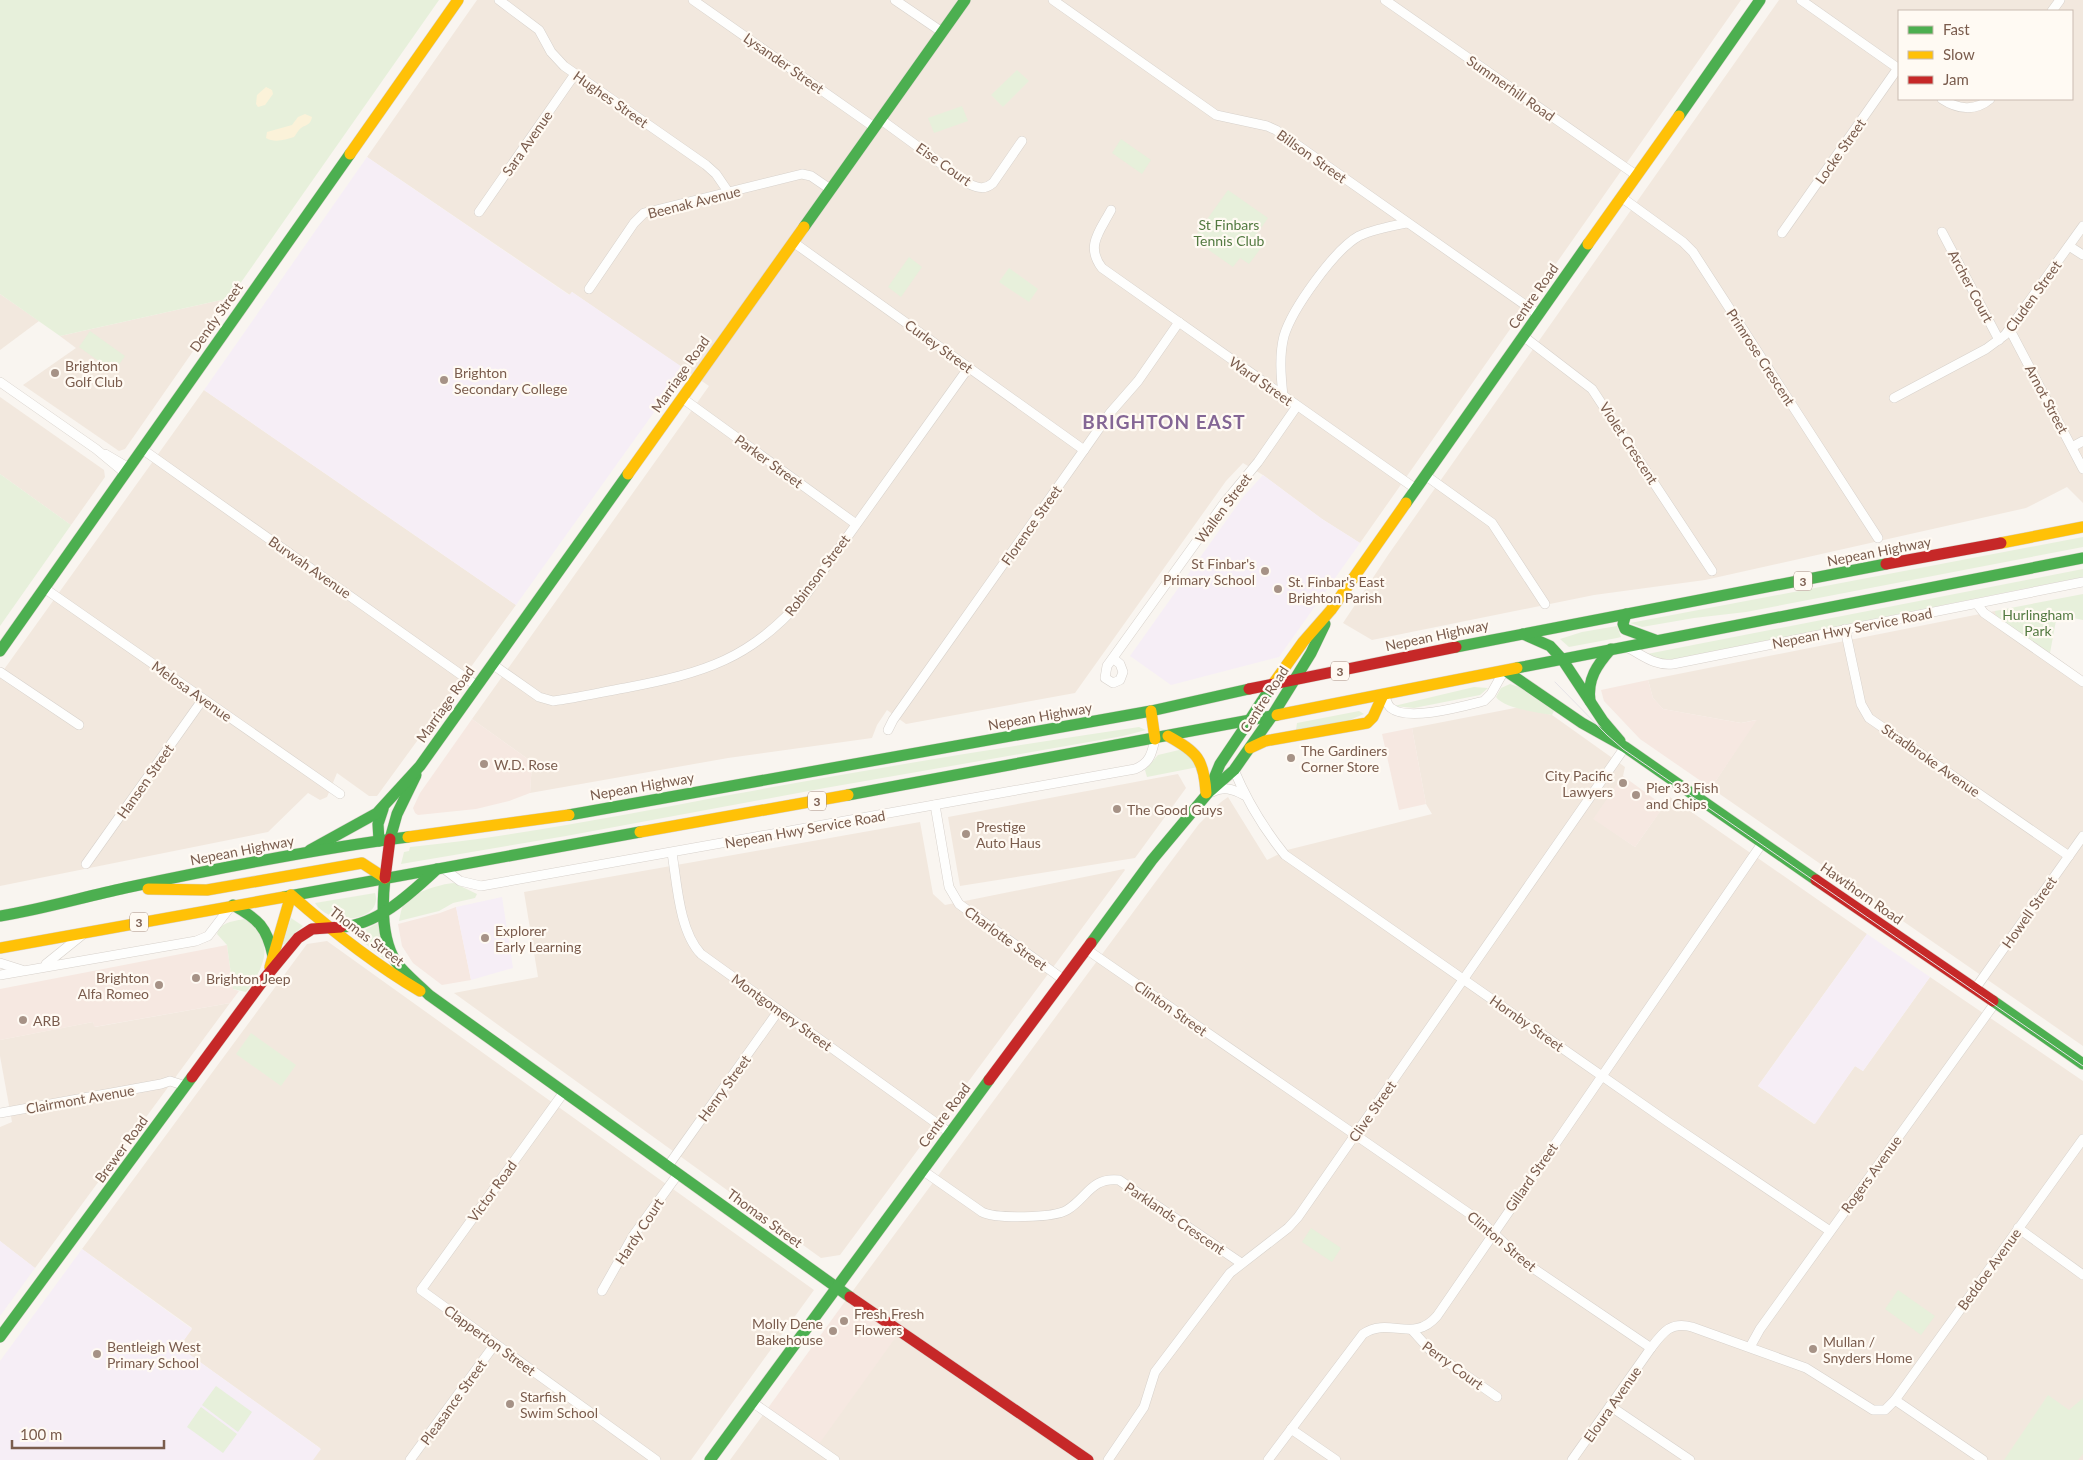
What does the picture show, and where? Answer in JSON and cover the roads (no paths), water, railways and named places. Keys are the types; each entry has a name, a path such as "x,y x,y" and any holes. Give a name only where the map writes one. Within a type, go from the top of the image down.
{"main road":[{"name":"Dendy Street","path":"0,651 458,0"},
{"name":"Marriage Road","path":"304,853 373,816 420,766 964,0"},
{"name":"Centre Road","path":"1206,795 1220,764 1273,684 1304,642 1331,610 1760,0"},
{"name":"Nepean Highway","path":"0,916 37,910 129,888 304,853 557,816 1151,711 1295,679 2083,527"},
{"name":"3","path":"0,948 1155,739 2083,558"},
{"name":"Centre Road","path":"710,1460 836,1286 1152,860 1206,795 1234,770 1272,716 1314,649 1331,610"},
{"path":"1626,614 1623,624 1625,629 1656,641"},
{"name":"Hawthorn Road","path":"1523,634 1550,646 1562,659 1591,704 1624,747"},
{"path":"1591,704 1589,691 1592,672 1611,650"},
{"name":"Hawthorn Road","path":"1505,671 1582,723 1624,747 2083,1064"},
{"path":"1250,748 1265,742 1367,723 1373,717 1383,694"},
{"path":"1151,711 1155,739"},
{"path":"1168,736 1200,757 1204,766 1206,795"},
{"name":"Marriage Road","path":"385,840 420,766"},
{"path":"385,840 379,817 388,802"},
{"name":"Thomas Street","path":"385,840 384,910 389,945 393,956 400,966 429,995"},
{"name":"Brewer Road","path":"265,978 273,958 304,853"},
{"path":"129,888 194,891 229,887 363,863 367,864 384,878"},
{"name":"Brewer Road","path":"0,1337 265,978 302,934 314,928 359,924 384,910 440,868"},
{"path":"229,887 232,905 256,918 265,928 270,939 273,958"},
{"name":"Thomas Street","path":"291,895 392,975 429,995 836,1286 1085,1459"}],"street":[{"name":"Hughes Street","path":"499,0 534,25 539,30 551,52 575,74 706,165 716,174 729,193"},
{"name":"Lysander Street","path":"693,0 877,123"},
{"path":"895,0 942,32"},
{"name":"Billson Street","path":"1053,0 1216,115 1267,126 1276,130 1538,314"},
{"name":"Summerhill Road","path":"1385,0 1636,176"},
{"path":"1801,0 1898,68"},
{"name":"Locke Street","path":"1782,233 1898,70"},
{"name":"Sara Avenue","path":"479,212 575,74"},
{"path":"1943,100 1952,106 1964,108 1980,105 1988,100"},
{"name":"Eise Court","path":"877,123 969,184 979,188 993,183 1022,141"},
{"name":"Beenak Avenue","path":"589,289 634,223 644,213 802,174 811,176 830,189"},
{"name":"Primrose Crescent","path":"1621,197 1683,242 1693,252 1878,538"},
{"name":"Ward Street","path":"1112,210 1098,232 1093,248 1098,262 1107,272 1416,489"},
{"path":"1283,396 1282,347 1287,327 1297,309 1331,261 1346,244 1358,237 1370,232 1407,223"},
{"name":"Cluden Street","path":"1894,398 1986,349 2010,330 2083,226"},
{"name":"Archer Court","path":"1942,232 1999,340"},
{"name":"Curley Street","path":"793,242 1084,450"},
{"path":"2069,246 2083,255"},
{"name":"Florence Street","path":"888,730 888,727 1110,413 1138,381 1179,322"},
{"name":"Arnot Street","path":"2010,330 2083,469"},
{"name":"Violet Crescent","path":"1523,336 1592,388 1712,571"},
{"name":"Robinson Street","path":"492,664 539,697 549,701 667,680 700,671 749,648 778,625 805,596 968,367"},
{"path":"0,382 127,471"},
{"name":"Parker Street","path":"682,398 856,524"},
{"name":"Wallen Street","path":"1114,659 1225,502 1258,462 1297,406"},
{"path":"2072,447 2083,441"},
{"name":"Burwah Avenue","path":"142,448 477,686"},
{"path":"1425,476 1492,523 1545,604"},
{"name":"Nepean Hwy Service Road","path":"1625,647 1651,661 1668,664 2083,582"},
{"name":"Melosa Avenue","path":"44,588 340,794"},
{"path":"1977,604 1984,613 2083,682"},
{"name":"Stradbroke Avenue","path":"1845,629 1860,704 1869,718 2069,856"},
{"path":"1383,694 1392,709 1402,714 1416,715 1484,701 1491,694 1505,671"},
{"path":"0,672 79,725"},
{"name":"Hansen Street","path":"86,864 202,699"},
{"name":"Nepean Hwy Service Road","path":"440,868 464,882 484,886 672,853 1135,769 1142,766 1150,757 1155,739"},
{"name":"Clive Street","path":"1108,1460 1144,1407 1156,1372 1230,1272 1293,1224 1624,747"},
{"name":"Hornby Street","path":"1234,770 1244,795 1269,835 1285,855 1463,980 1830,1231"},
{"path":"1206,795 1222,788 1244,795"},
{"name":"Charlotte Street","path":"935,805 949,888 959,904 1064,980"},
{"name":"Howell Street","path":"1975,989 2083,836"},
{"name":"Gillard Street","path":"1412,1330 1426,1326 1437,1316 1492,1233 1763,842"},
{"name":"Montgomery Street","path":"672,853 685,927 696,949 950,1134"},
{"path":"0,975 202,939 209,935 232,905"},
{"path":"38,968 56,958 86,932"},
{"name":"Clinton Street","path":"1086,949 1483,1223 1524,1262 1651,1348"},
{"path":"0,963 27,970"},
{"name":"Rogers Avenue","path":"1750,1347 1760,1329 1995,1003"},
{"name":"Henry Street","path":"668,1166 779,1010"},
{"name":"Clairmont Avenue","path":"0,1113 170,1081 186,1086"},
{"path":"161,1084 179,1096"},
{"name":"Victor Road","path":"421,1290 564,1092"},
{"name":"Beddoe Avenue","path":"1894,1400 2083,1139"},
{"name":"Parklands Crescent","path":"922,1170 982,1212 991,1215 1047,1215 1061,1213 1098,1183 1106,1180 1119,1180 1241,1263"},
{"name":"Hardy Court","path":"602,1291 633,1236 678,1174"},
{"path":"2018,1228 2083,1275"},
{"name":"Clapperton Street","path":"421,1290 656,1460"},
{"path":"1651,1348 1665,1330 1678,1324 1692,1327 1812,1371 1872,1410 1886,1410 1894,1400 1983,1460"},
{"path":"1268,1460 1362,1334 1368,1330 1385,1327 1412,1330"},
{"name":"Perry Court","path":"1412,1330 1430,1350 1497,1397"},
{"name":"Pleasance Street","path":"410,1460 495,1344"},
{"name":"Eloura Avenue","path":"1572,1460 1651,1348"},
{"path":"752,1402 835,1460"},
{"path":"1610,1406 1690,1460"},
{"path":"1291,1429 1336,1460"}],"tram line":[{"path":"1555,682 1623,749 2083,1066"}],"place":[{"name":"Brighton Golf Club","path":"55,373"},
{"name":"Brighton Secondary College","path":"444,380"},
{"name":"St Finbar's Primary School","path":"1265,571"},
{"name":"St. Finbar's East Brighton Parish","path":"1278,589"},
{"name":"The Gardiners Corner Store","path":"1291,758"},
{"name":"W.D. Rose","path":"484,764"},
{"name":"City Pacific Lawyers","path":"1623,783"},
{"name":"Pier 33 Fish and Chips","path":"1636,795"},
{"name":"The Good Guys","path":"1117,809"},
{"name":"Prestige Auto Haus","path":"966,834"},
{"name":"Explorer Early Learning","path":"485,938"},
{"name":"Brighton Jeep","path":"196,978"},
{"name":"Brighton Alfa Romeo","path":"159,985"},
{"name":"ARB","path":"23,1020"},
{"name":"Fresh Fresh Flowers","path":"844,1321"},
{"name":"Molly Dene Bakehouse","path":"833,1331"},
{"name":"Mullan / Snyders Home","path":"1813,1349"},
{"name":"Bentleigh West Primary School","path":"97,1354"},
{"name":"Starfish Swim School","path":"510,1404"}],"district":[{"name":"BRIGHTON EAST","path":"1164,421"}],"park label":[{"name":"St Finbars Tennis Club","path":"1229,232"},
{"name":"Hurlingham Park","path":"2038,622"}]}
